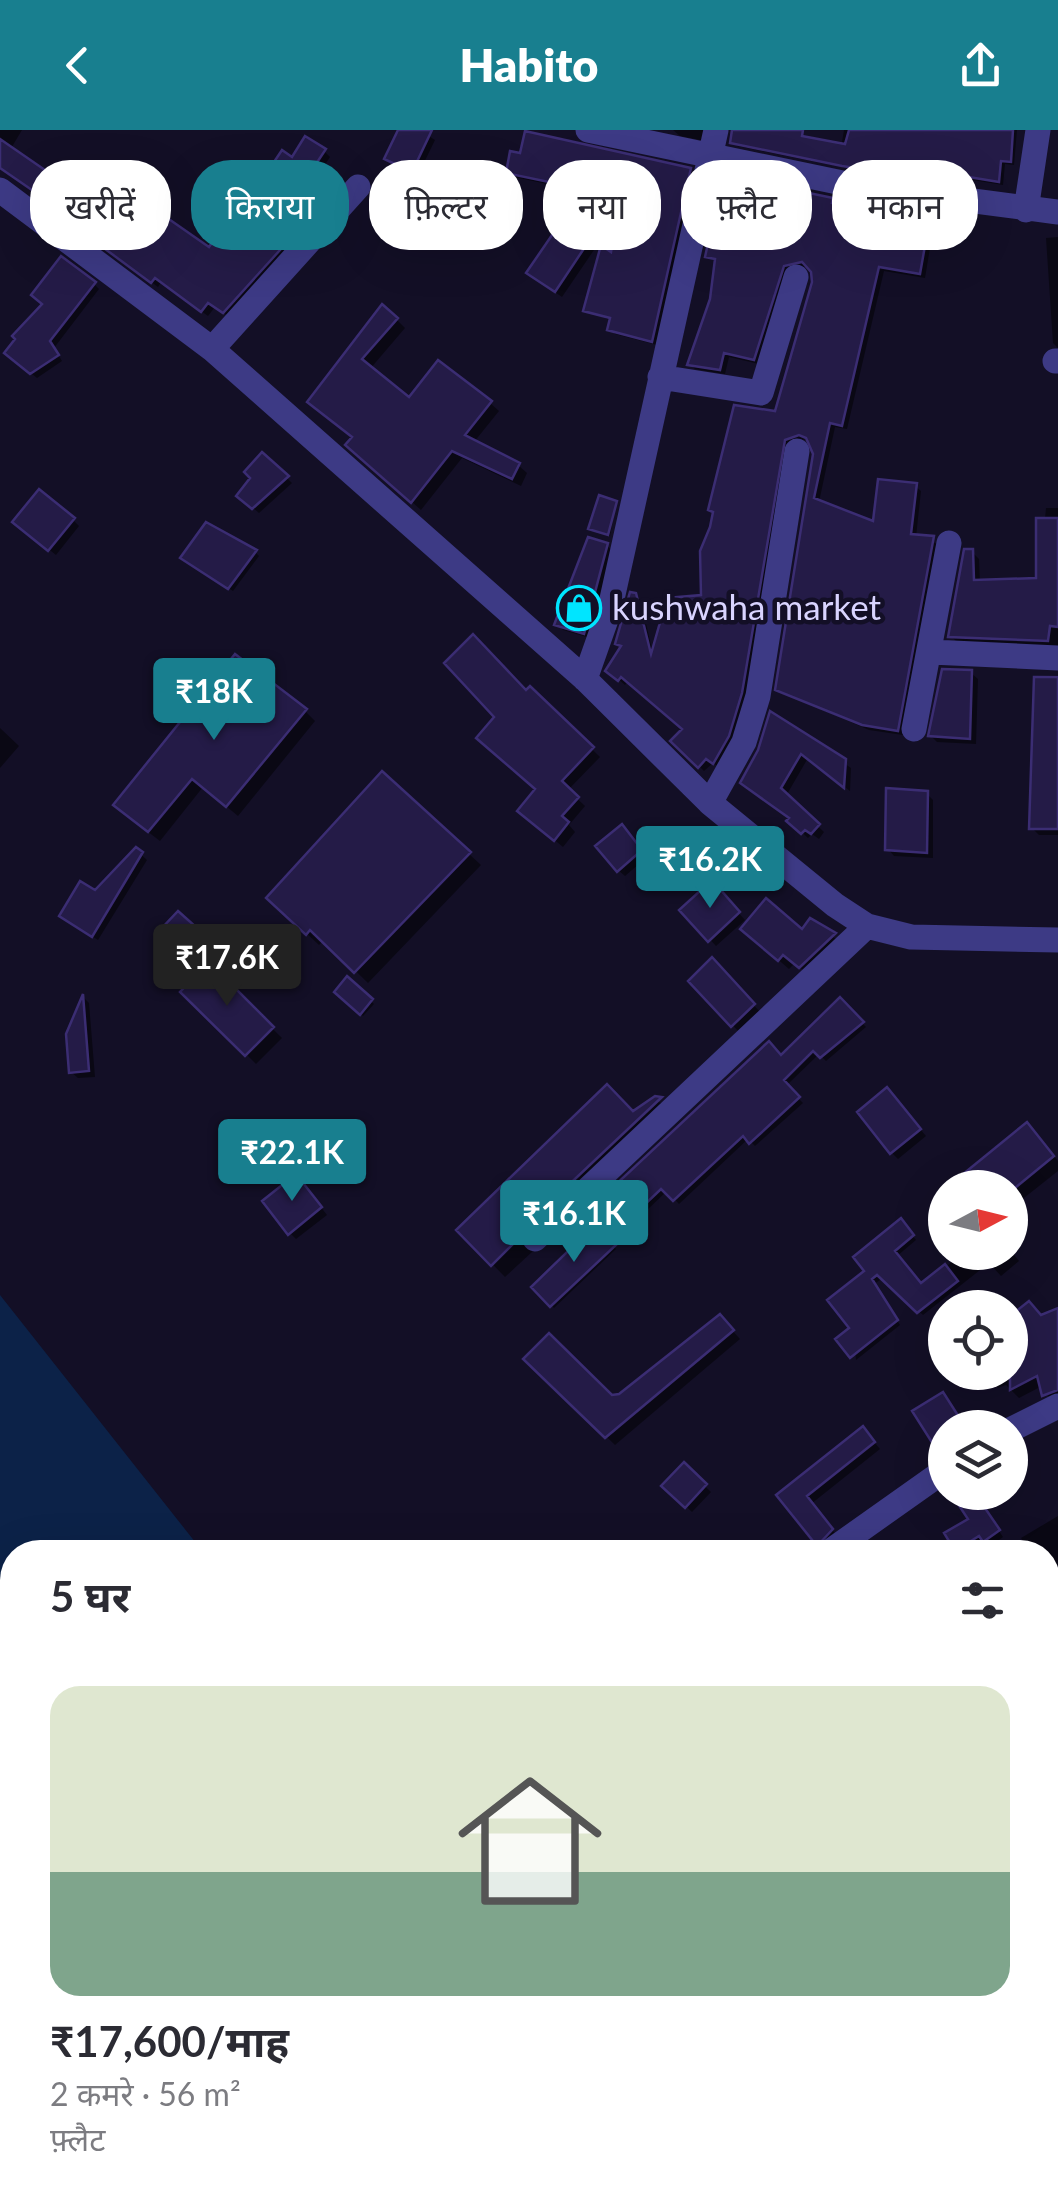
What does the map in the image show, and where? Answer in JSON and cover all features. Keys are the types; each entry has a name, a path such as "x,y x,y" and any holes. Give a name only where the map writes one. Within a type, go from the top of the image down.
{"street":[{"path":"588,130 710,159 1058,212"},
{"path":"586,679 610,608 716,130"},
{"path":"1026,210 1038,130"},
{"path":"212,349 358,187"},
{"path":"0,190 212,349 586,679 710,803 835,905 867,926 942,941 1058,940"},
{"path":"660,377 761,394 796,277"},
{"path":"710,803 744,742 758,696 797,451"},
{"path":"914,729 949,543"},
{"path":"931,652 1058,658"},
{"path":"535,1239 867,926"},
{"path":"1028,1421 1058,1406"},
{"path":"846,1540 928,1482"}],"water":[{"path":"0,1295 194,1540 0,1540"}],"building":[{"path":"398,130 432,130 418,160 384,159"},
{"path":"732,130 803,130 802,136 845,144 849,130 1013,130 1011,162 1001,161 999,182 978,179 978,160 832,160 832,164 730,143"},
{"path":"525,131 655,160 543,160 543,181 523,177 523,160 508,160 510,151 520,153"},
{"path":"305,136 326,149 319,160 275,160 282,150 292,157"},
{"path":"0,139 30,160 30,189 0,168"},
{"path":"661,161 681,166 681,213 652,342 607,330 610,318 583,311 600,250 661,250"},
{"path":"812,194 832,198 832,250 924,250 920,274 879,267 842,426 830,423 814,498 873,521 878,479 917,483 911,534 934,536 898,731 862,725 775,690 813,454 806,438 799,435 785,440 742,693 729,736 713,764 706,759 698,768 670,741 682,729 621,677 618,681 605,671 621,646 615,644 630,592 636,593 651,654 667,598 701,595 700,551 710,527 713,512 708,510 734,405 775,411 812,282 811,272 802,262 784,266 754,360 724,353 720,370 687,365 710,299 715,259 705,257 707,250 812,250"},
{"path":"171,221 191,234 191,250 280,250 223,313 208,303 201,312 155,278 151,283 107,250 171,250"},
{"path":"543,248 583,250 555,292 526,273"},
{"path":"61,256 96,282 50,341 59,355 30,374 4,353 15,339 12,336 42,304 31,295"},
{"path":"382,304 398,318 362,359 409,397 438,360 492,401 465,435 520,463 512,479 452,451 411,503 345,445 352,437 307,402"},
{"path":"262,452 289,476 252,509 236,496 250,478 244,472"},
{"path":"39,489 75,518 48,551 12,522"},
{"path":"599,495 617,501 608,535 588,529"},
{"path":"1036,518 1058,518 1058,627 1050,626 1048,641 948,637 964,549 973,549 974,580 1036,578"},
{"path":"206,522 257,550 228,589 180,558"},
{"path":"588,537 608,543 584,634 554,625"},
{"path":"473,634 526,690 530,686 594,747 562,781 579,797 562,816 569,822 554,841 517,811 535,789 476,738 494,717 444,663"},
{"path":"235,654 307,709 226,807 192,779 148,832 113,805"},
{"path":"942,669 972,670 970,739 928,736"},
{"path":"1034,677 1058,677 1058,829 1029,829"},
{"path":"770,711 846,759 844,788 801,754 781,788 820,824 811,834 805,830 801,834 786,821 789,818 740,783 758,750"},
{"path":"382,771 471,852 354,973 310,930 306,935 266,898"},
{"path":"886,788 928,791 927,853 885,850"},
{"path":"622,824 642,850 617,872 595,846"},
{"path":"136,847 143,852 92,937 59,916 80,881 95,890"},
{"path":"712,880 740,912 708,942 679,910"},
{"path":"766,898 802,929 810,918 836,933 799,968 783,955 778,961 740,929"},
{"path":"178,911 196,927 181,943 163,927"},
{"path":"712,957 755,1004 731,1027 688,981"},
{"path":"209,962 274,1027 245,1056 180,992"},
{"path":"347,976 373,999 360,1015 334,992"},
{"path":"83,994 89,1071 69,1073 66,1034"},
{"path":"840,997 864,1022 820,1058 813,1051 784,1080 800,1097 749,1144 743,1136 673,1201 661,1189 619,1229 595,1204 769,1041 781,1055"},
{"path":"607,1084 633,1111 655,1096 662,1097 524,1227 519,1238 491,1266 456,1230"},
{"path":"887,1087 921,1129 890,1154 857,1112"},
{"path":"1027,1122 1054,1156 1028,1177 1028,1170 968,1170"},
{"path":"296,1174 322,1207 288,1235 262,1201"},
{"path":"901,1218 914,1235 895,1251 921,1283 937,1270 950,1270 958,1281 946,1290 928,1290 928,1304 917,1313 877,1275 872,1279 898,1320 850,1358 835,1339 849,1328 827,1300 864,1271 853,1257"},
{"path":"596,1224 616,1245 550,1307 531,1287"},
{"path":"1028,1302 1041,1315 1058,1308 1058,1390 1042,1396 1037,1376 1028,1381"},
{"path":"720,1314 734,1330 605,1438 523,1359 549,1333 612,1395 619,1394"},
{"path":"943,1392 954,1410 928,1410 928,1436 912,1411"},
{"path":"863,1426 875,1442 807,1496 833,1529 823,1540 812,1540 776,1495"},
{"path":"684,1462 707,1484 685,1508 661,1486"},
{"path":"962,1510 986,1510 1000,1530 986,1540 979,1536 973,1540 948,1540 944,1533 968,1519"}],"place":[{"name":"kushwaha market","path":"579,608"}]}
